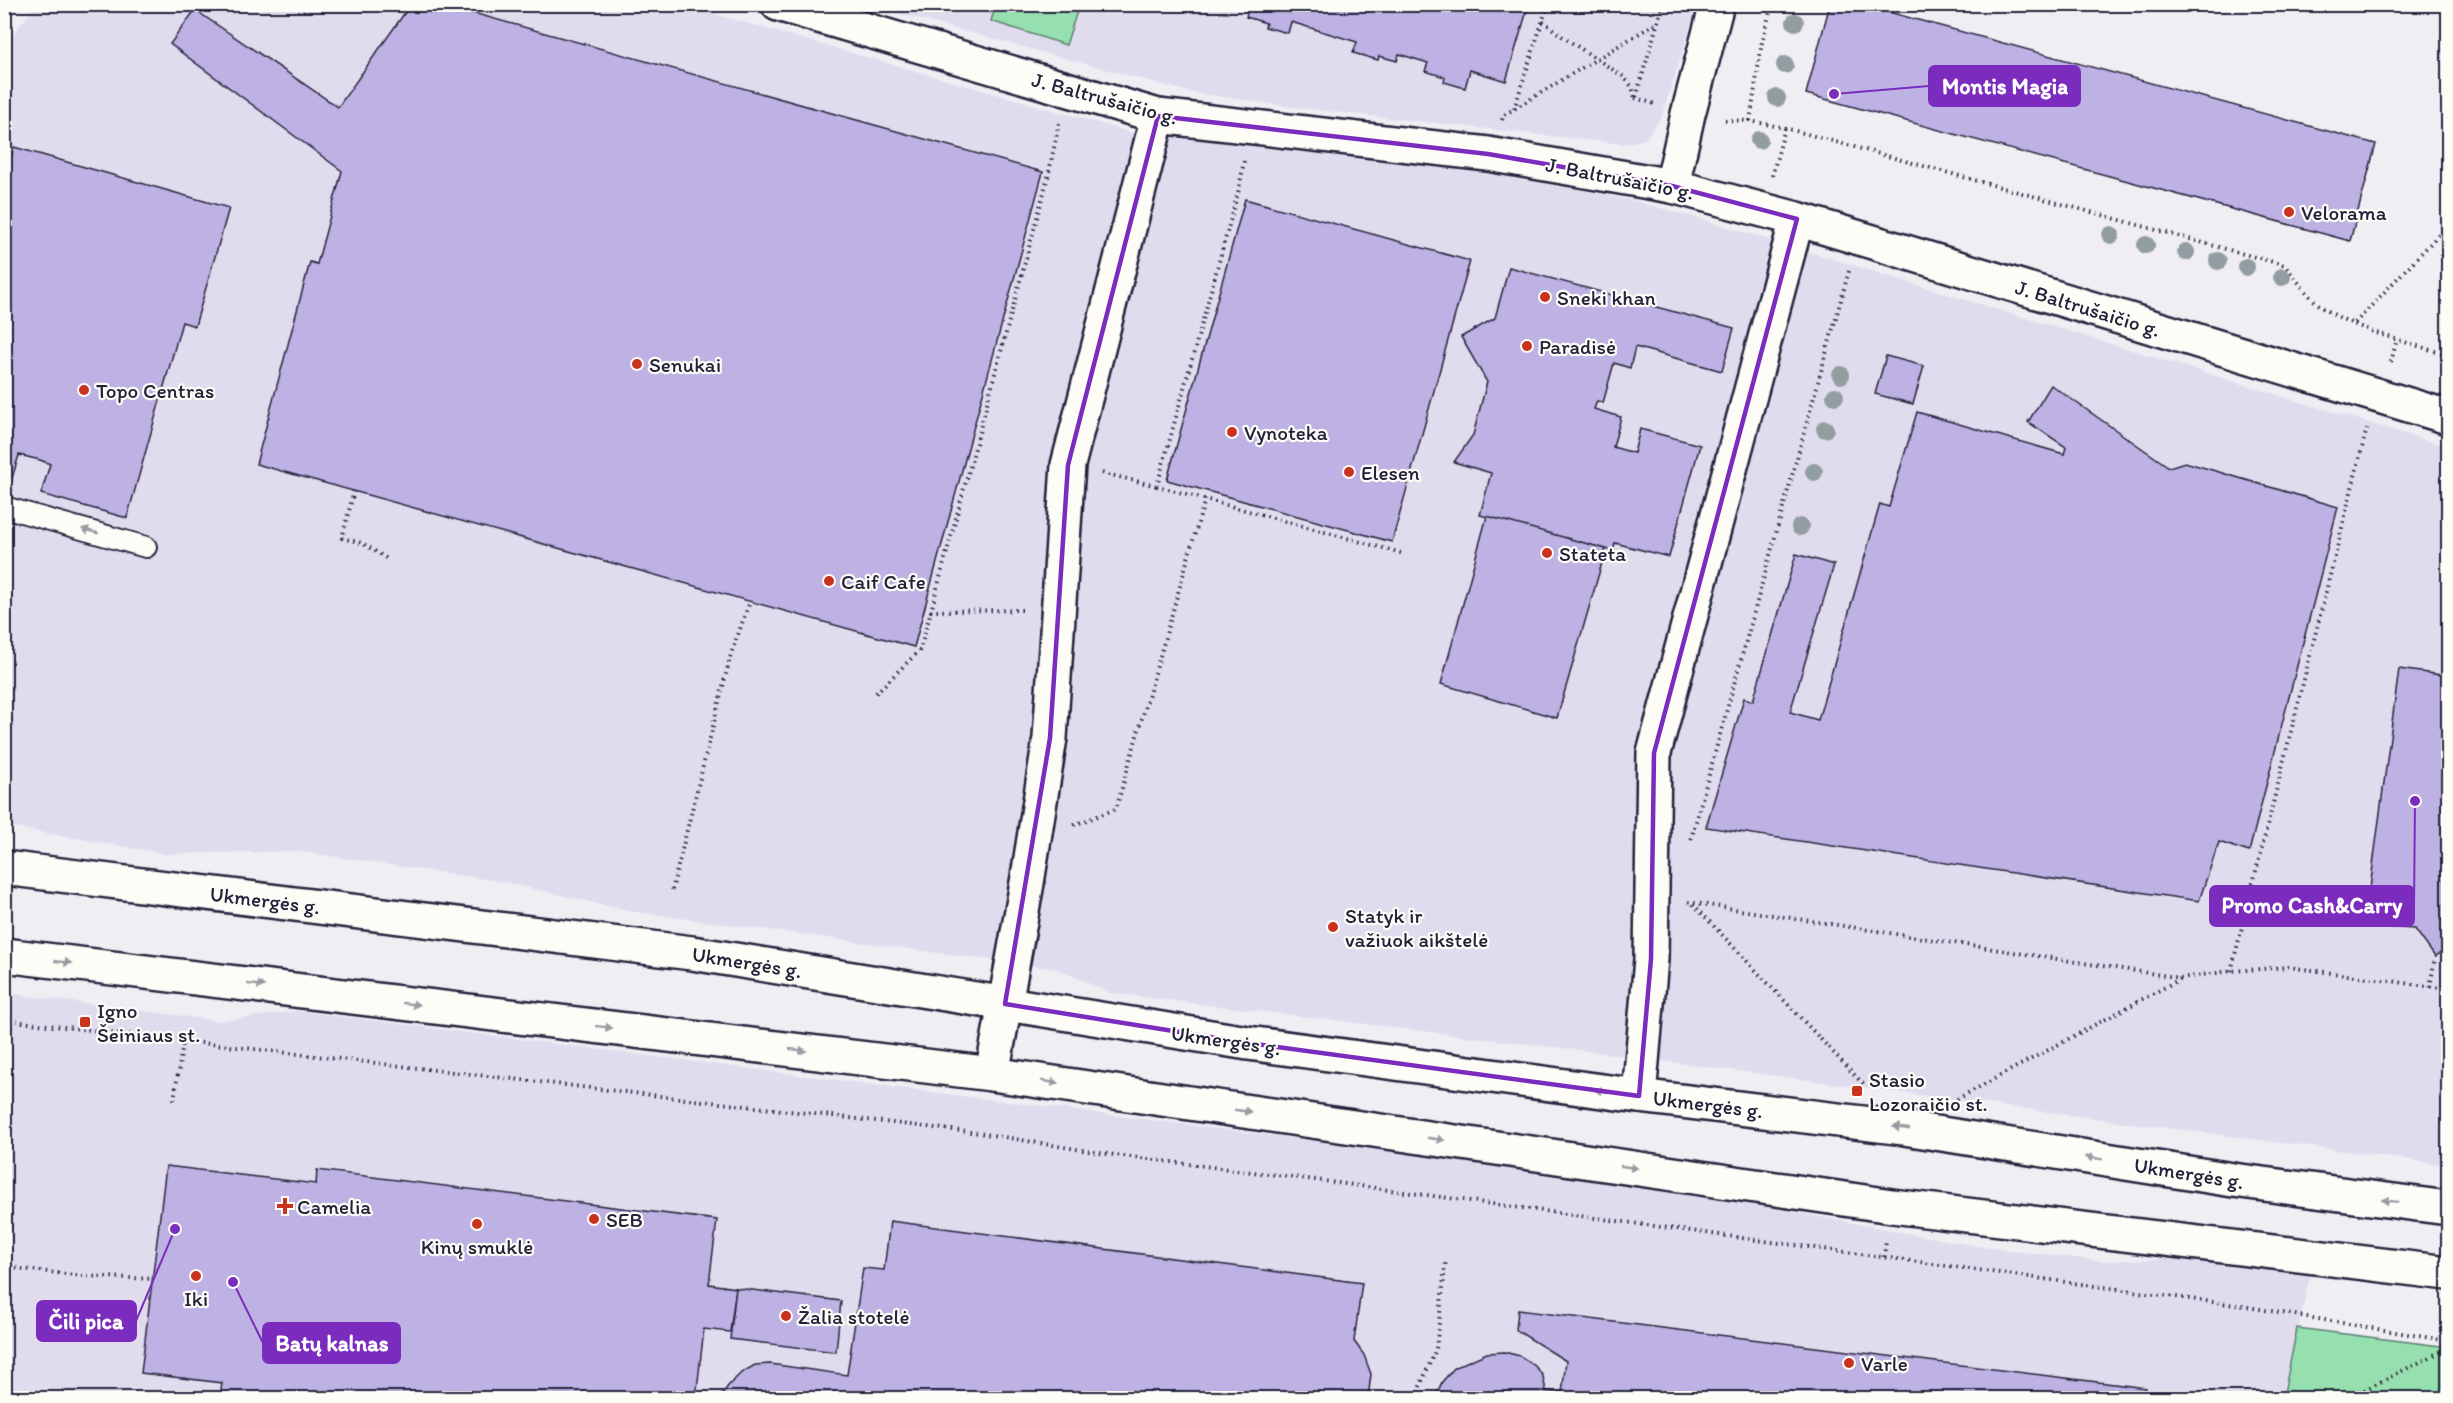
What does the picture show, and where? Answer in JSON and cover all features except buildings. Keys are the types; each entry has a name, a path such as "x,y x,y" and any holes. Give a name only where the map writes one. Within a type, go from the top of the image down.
{"main road":[{"name":"J. Baltrušaičio g.","path":"778,4 1158,116 1488,154 1672,186 1797,219 2448,417"},
{"path":"1672,186 1717,4"},
{"path":"992,1074 1026,893 1050,738 1068,465 1158,116"},
{"path":"1639,1096 1651,959 1654,753 1797,219"},
{"name":"Ukmergės g.","path":"4,868 692,953 1248,1043 1639,1096 1904,1128 2233,1180 2448,1208"},
{"path":"4,955 992,1074 1892,1206 2448,1273"}],"lane":[{"path":"4,507 146,547"}],"path":[{"path":"1514,111 1548,4"},
{"path":"1543,21 1596,60 1624,77 1632,87 1635,98 1663,4"},
{"path":"1750,121 1762,42 1772,4"},
{"path":"1488,154 1504,115 1658,22"},
{"path":"876,693 920,650 1048,177 1066,90"},
{"path":"1725,120 1750,121 1785,128 2284,265 2320,307 2397,339 2448,355"},
{"path":"1157,486 1239,189 1250,128"},
{"path":"1770,183 1785,128"},
{"path":"2355,323 2448,225"},
{"path":"1690,842 1858,238"},
{"path":"2389,366 2397,339"},
{"path":"2231,971 2368,425"},
{"path":"1068,465 1157,486 1401,553"},
{"path":"354,491 342,538 362,543 389,560"},
{"path":"1071,826 1116,809 1205,499"},
{"path":"672,890 731,654 750,601"},
{"path":"931,611 1057,610"},
{"path":"1651,862 1674,898 1691,903 2181,978 2231,971 2289,967 2448,989"},
{"path":"1691,903 1904,1128"},
{"path":"2430,987 2435,957"},
{"path":"1955,1100 2181,978"},
{"path":"4,1020 979,1133 1100,1154 1316,1180 2242,1306 2448,1341"},
{"path":"174,1100 183,1041"},
{"path":"1415,1398 1436,1349 1446,1259"},
{"path":"4,1267 84,1276 152,1280"},
{"path":"2348,1398 2448,1348"}],"highlighted area":[{"path":"1158,116 1488,154 1672,186 1797,219 1654,753 1651,959 1639,1096 1248,1043 1005,1004 1050,738 1068,465"}],"shaded area":[{"path":"36,5 683,5 1130,132 1225,138 1508,175 1634,201 1698,218 2448,447 2448,1165 1587,1051 1111,993 1057,969 629,911 504,882 298,851 166,854 5,826 4,46"},
{"path":"867,5 1698,5 1661,118 1645,139 1623,144 1298,108 1190,92"},
{"path":"5,993 219,1021 298,1011 1721,1193 1793,1212 1982,1247 2101,1261 2191,1258 2310,1275 2283,1398 5,1398"}],"green space":[{"path":"996,4 1079,5 1066,45 991,21"},
{"path":"2297,1328 2448,1347 2448,1398 2283,1398"}],"place":[{"name":"Montis Magia","path":"1834,94"},
{"name":"Velorama","path":"2289,212"},
{"name":"Sneki khan","path":"1545,297"},
{"name":"Paradisė","path":"1527,346"},
{"name":"Senukai","path":"637,364"},
{"name":"Topo Centras","path":"84,390"},
{"name":"Vynoteka","path":"1232,432"},
{"name":"Elesen","path":"1349,472"},
{"name":"Stateta","path":"1547,553"},
{"name":"Caif Cafe","path":"829,581"},
{"name":"Promo Cash&Carry","path":"2415,801"},
{"name":"Statyk ir važiuok aikštelė","path":"1333,927"},
{"name":"Igno Šeiniaus st.","path":"85,1022"},
{"name":"Stasio Lozoraičio st.","path":"1857,1091"},
{"name":"Camelia","path":"285,1206"},
{"name":"SEB","path":"594,1219"},
{"name":"Kinų smuklė","path":"477,1224"},
{"name":"Čili pica","path":"175,1229"},
{"name":"Iki","path":"196,1276"},
{"name":"Batų kalnas","path":"233,1282"},
{"name":"Žalia stotelė","path":"786,1316"},
{"name":"Varle","path":"1849,1363"}]}
